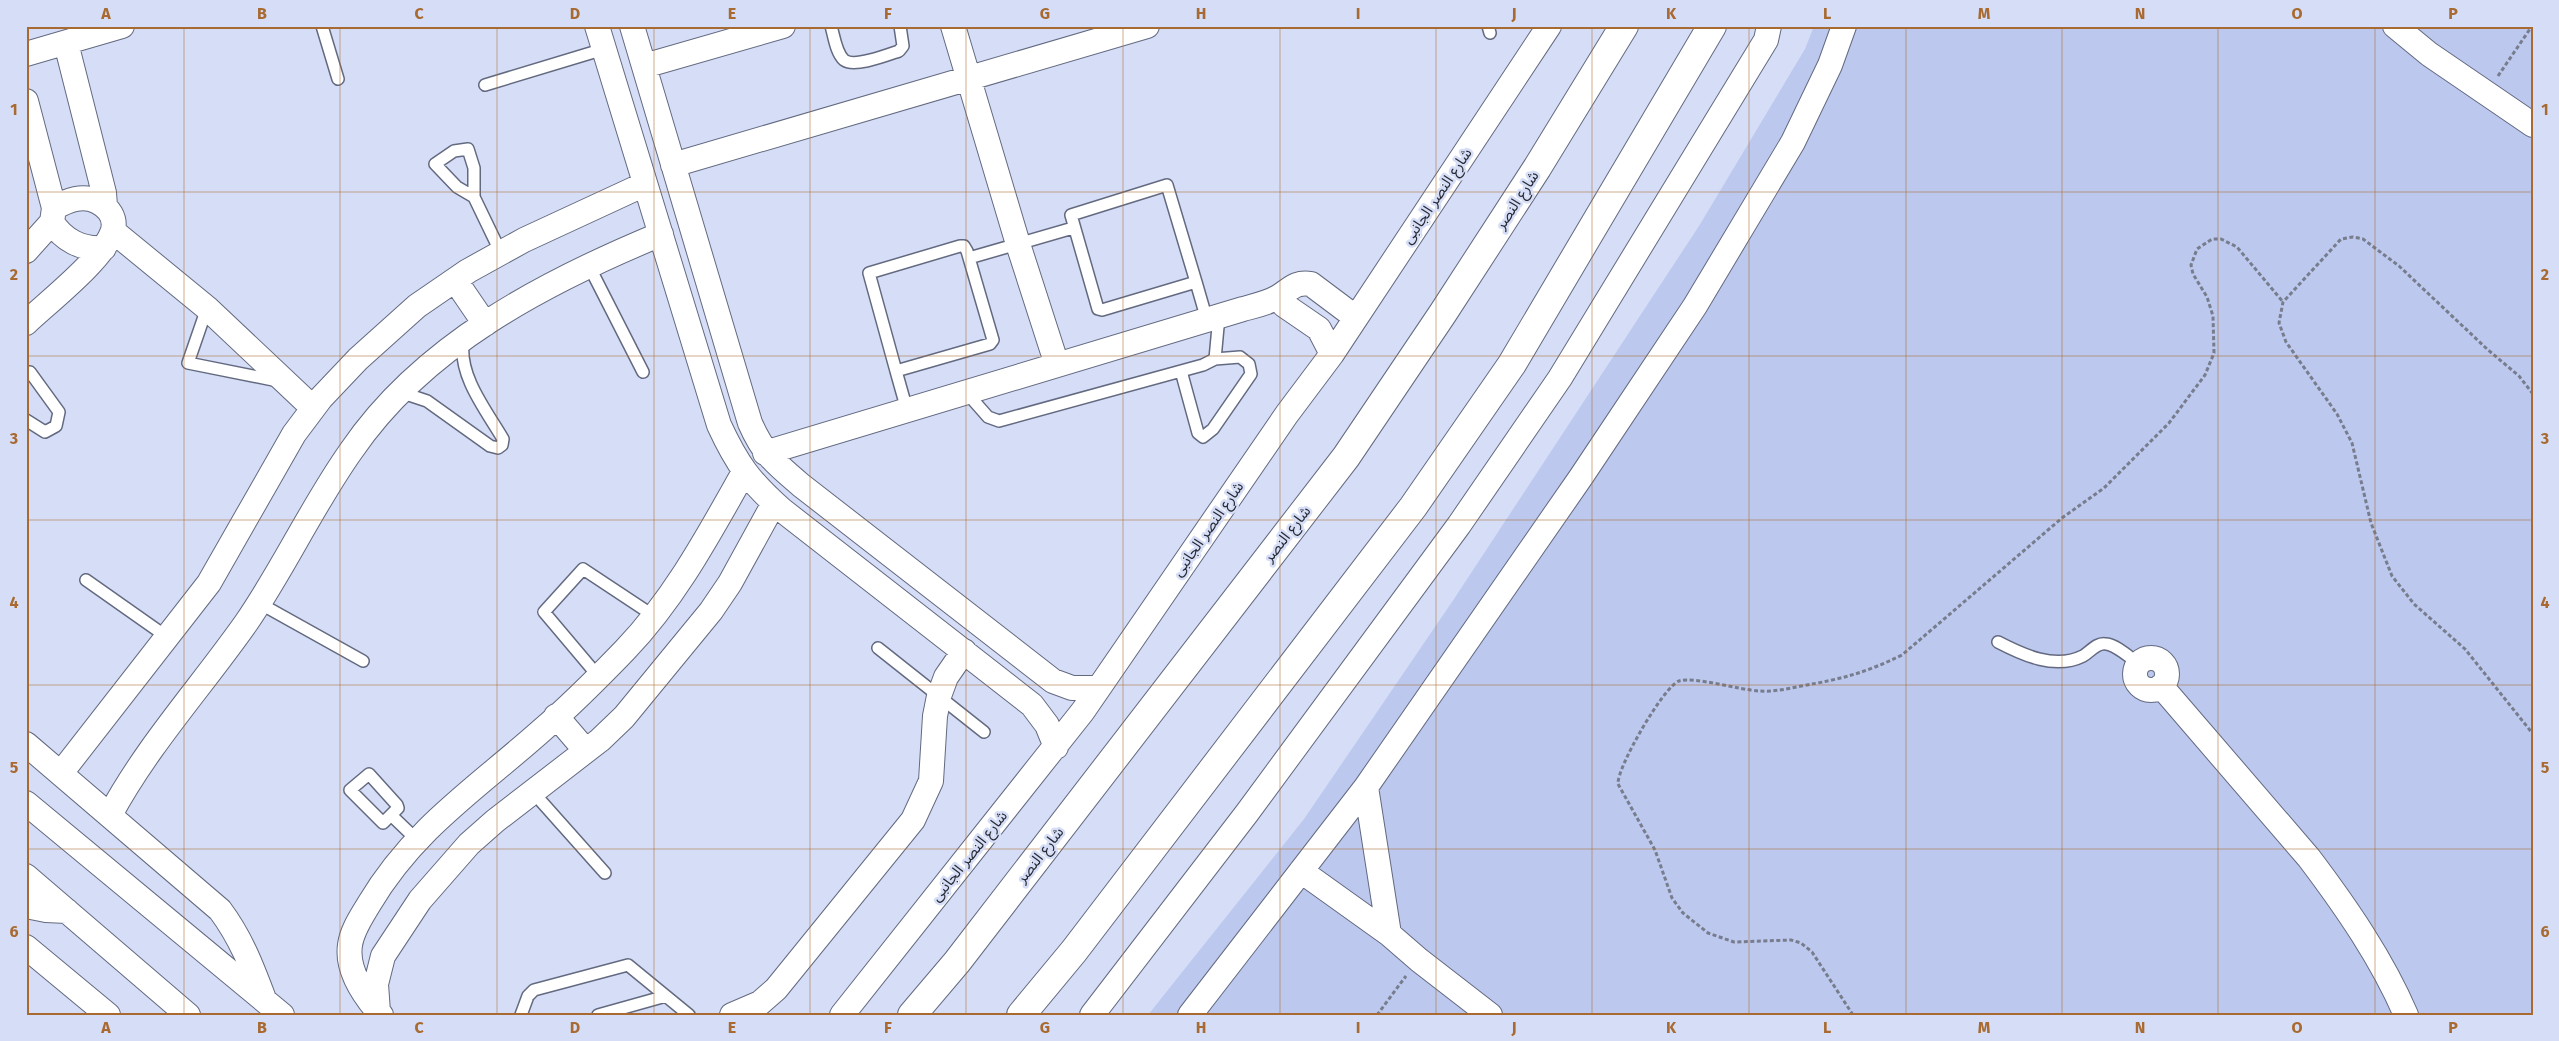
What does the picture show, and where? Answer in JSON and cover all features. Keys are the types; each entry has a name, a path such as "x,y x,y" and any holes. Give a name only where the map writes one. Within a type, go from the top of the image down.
{"main road":[{"name":"شارع النصر","path":"912,1015 958,962 1346,457 1532,176 1624,26"},
{"path":"1021,1015 1080,943 1413,506 1512,364 1712,26"}],"street":[{"path":"26,54 122,26"},
{"path":"597,26 719,425 733,455 744,472 774,503 1032,705 1047,724 1056,747"},
{"path":"632,26 750,423 765,453 771,461 810,492 1053,681 1072,688 1098,688"},
{"path":"953,26 1018,244 1057,365"},
{"path":"673,165 1147,26"},
{"name":"شارع النصر الجانبى","path":"842,1015 1056,747 1287,414 1332,354 1549,26"},
{"path":"1092,1015 1248,814 1459,525 1560,378 1766,40 1769,26"},
{"path":"1190,1015 1366,787 1576,485 1695,306 1793,142 1830,65 1844,26"},
{"path":"2396,26 2429,54 2533,125"},
{"path":"644,66 771,28"},
{"path":"26,323 108,239 113,220 105,206 104,193 66,43"},
{"path":"26,101 53,215 60,233 74,243 86,248 108,239"},
{"path":"61,773 209,583 294,434 314,408 358,360 417,306 455,280 501,253 583,211 645,184"},
{"path":"26,251 53,215 78,198 95,201 105,206"},
{"path":"110,815 128,781 259,603 350,451 399,391 485,324 532,295 589,266 660,234"},
{"path":"108,239 207,308 314,408"},
{"path":"455,280 485,324"},
{"path":"765,453 1278,298 1291,286 1304,282 1311,284 1355,317"},
{"path":"1278,298 1284,305 1319,330 1332,354"},
{"path":"380,1013 356,979 350,945 357,924 378,889 434,821 556,716 626,649 654,616 688,568 744,472"},
{"path":"380,1013 376,984 383,956 420,900 448,867 482,833 532,791 586,750 624,717 711,612 730,584 774,503"},
{"path":"732,1015 760,1003 776,989 913,820 931,781 935,716 939,696 946,677 1000,640"},
{"path":"2139,664 2149,658 2155,658 2164,665 2167,676 2161,686 2309,858 2331,887 2375,955 2406,1015"},
{"path":"556,716 586,750"},
{"path":"26,744 220,910 234,928 248,956 264,999"},
{"path":"1366,787 1390,934"},
{"path":"26,802 282,1015"},
{"path":"1301,872 1390,934 1419,960 1490,1015"},
{"path":"26,876 188,1015"},
{"path":"26,906 46,910 67,911"},
{"path":"350,945 354,955 362,961 373,962 383,956"},
{"path":"26,947 108,1015"}],"lane":[{"path":"322,26 338,79"},
{"path":"831,26 838,49 844,60 854,63 899,52 903,46 900,26"},
{"path":"485,84 604,49"},
{"path":"1196,282 1098,310 1073,228 1071,215 1074,212 1167,185 1196,282 1213,318 1215,359"},
{"path":"474,197 501,253"},
{"path":"969,258 1073,228"},
{"path":"896,371 990,344 993,340 964,246 869,273 896,371 907,410"},
{"path":"589,266 643,372"},
{"path":"207,308 188,363 287,383"},
{"path":"399,391 427,401 490,446 498,448 502,445 503,440 465,372 461,352 463,340"},
{"path":"966,392 988,417 999,421 1181,371 1215,359 1240,357 1249,364 1251,374 1213,429 1203,437 1198,433 1181,371"},
{"path":"26,372 30,372 59,412 56,426 45,432 26,420"},
{"path":"598,676 544,612 583,569 654,616"},
{"path":"86,580 167,637"},
{"path":"259,603 363,662"},
{"path":"1998,642 2029,656 2062,662 2081,657 2100,644 2107,644 2139,664"},
{"path":"878,648 984,732"},
{"path":"532,791 605,873"},
{"path":"391,815 417,840"},
{"path":"521,1015 528,996 534,990 624,965 632,967 689,1015"},
{"path":"598,1015 666,996"}],"path":[{"path":"2486,93 2532,26"},
{"path":"2533,394 2519,376 2486,349 2399,266 2363,239 2353,237 2341,239 2283,302 2279,323 2286,342 2337,414 2352,443 2371,523 2392,576 2414,604 2465,649 2533,734"},
{"path":"1853,1015 1812,952 1801,943 1791,940 1734,942 1708,933 1682,913 1672,898 1656,850 1618,784 1618,776 1630,752 1665,694 1674,683 1687,680 1760,691 1797,687 1846,679 1873,670 1902,655 2062,518 2104,488 2169,423 2205,376 2214,353 2213,316 2207,297 2193,274 2191,266 2196,249 2212,239 2221,239 2229,242 2237,247 2283,302"},
{"path":"1377,1015 1419,960"}],"shaded area":[{"path":"1814,26 2533,26 2533,1015 1148,1015 1304,819 1454,599 1699,226 1805,49"}]}
